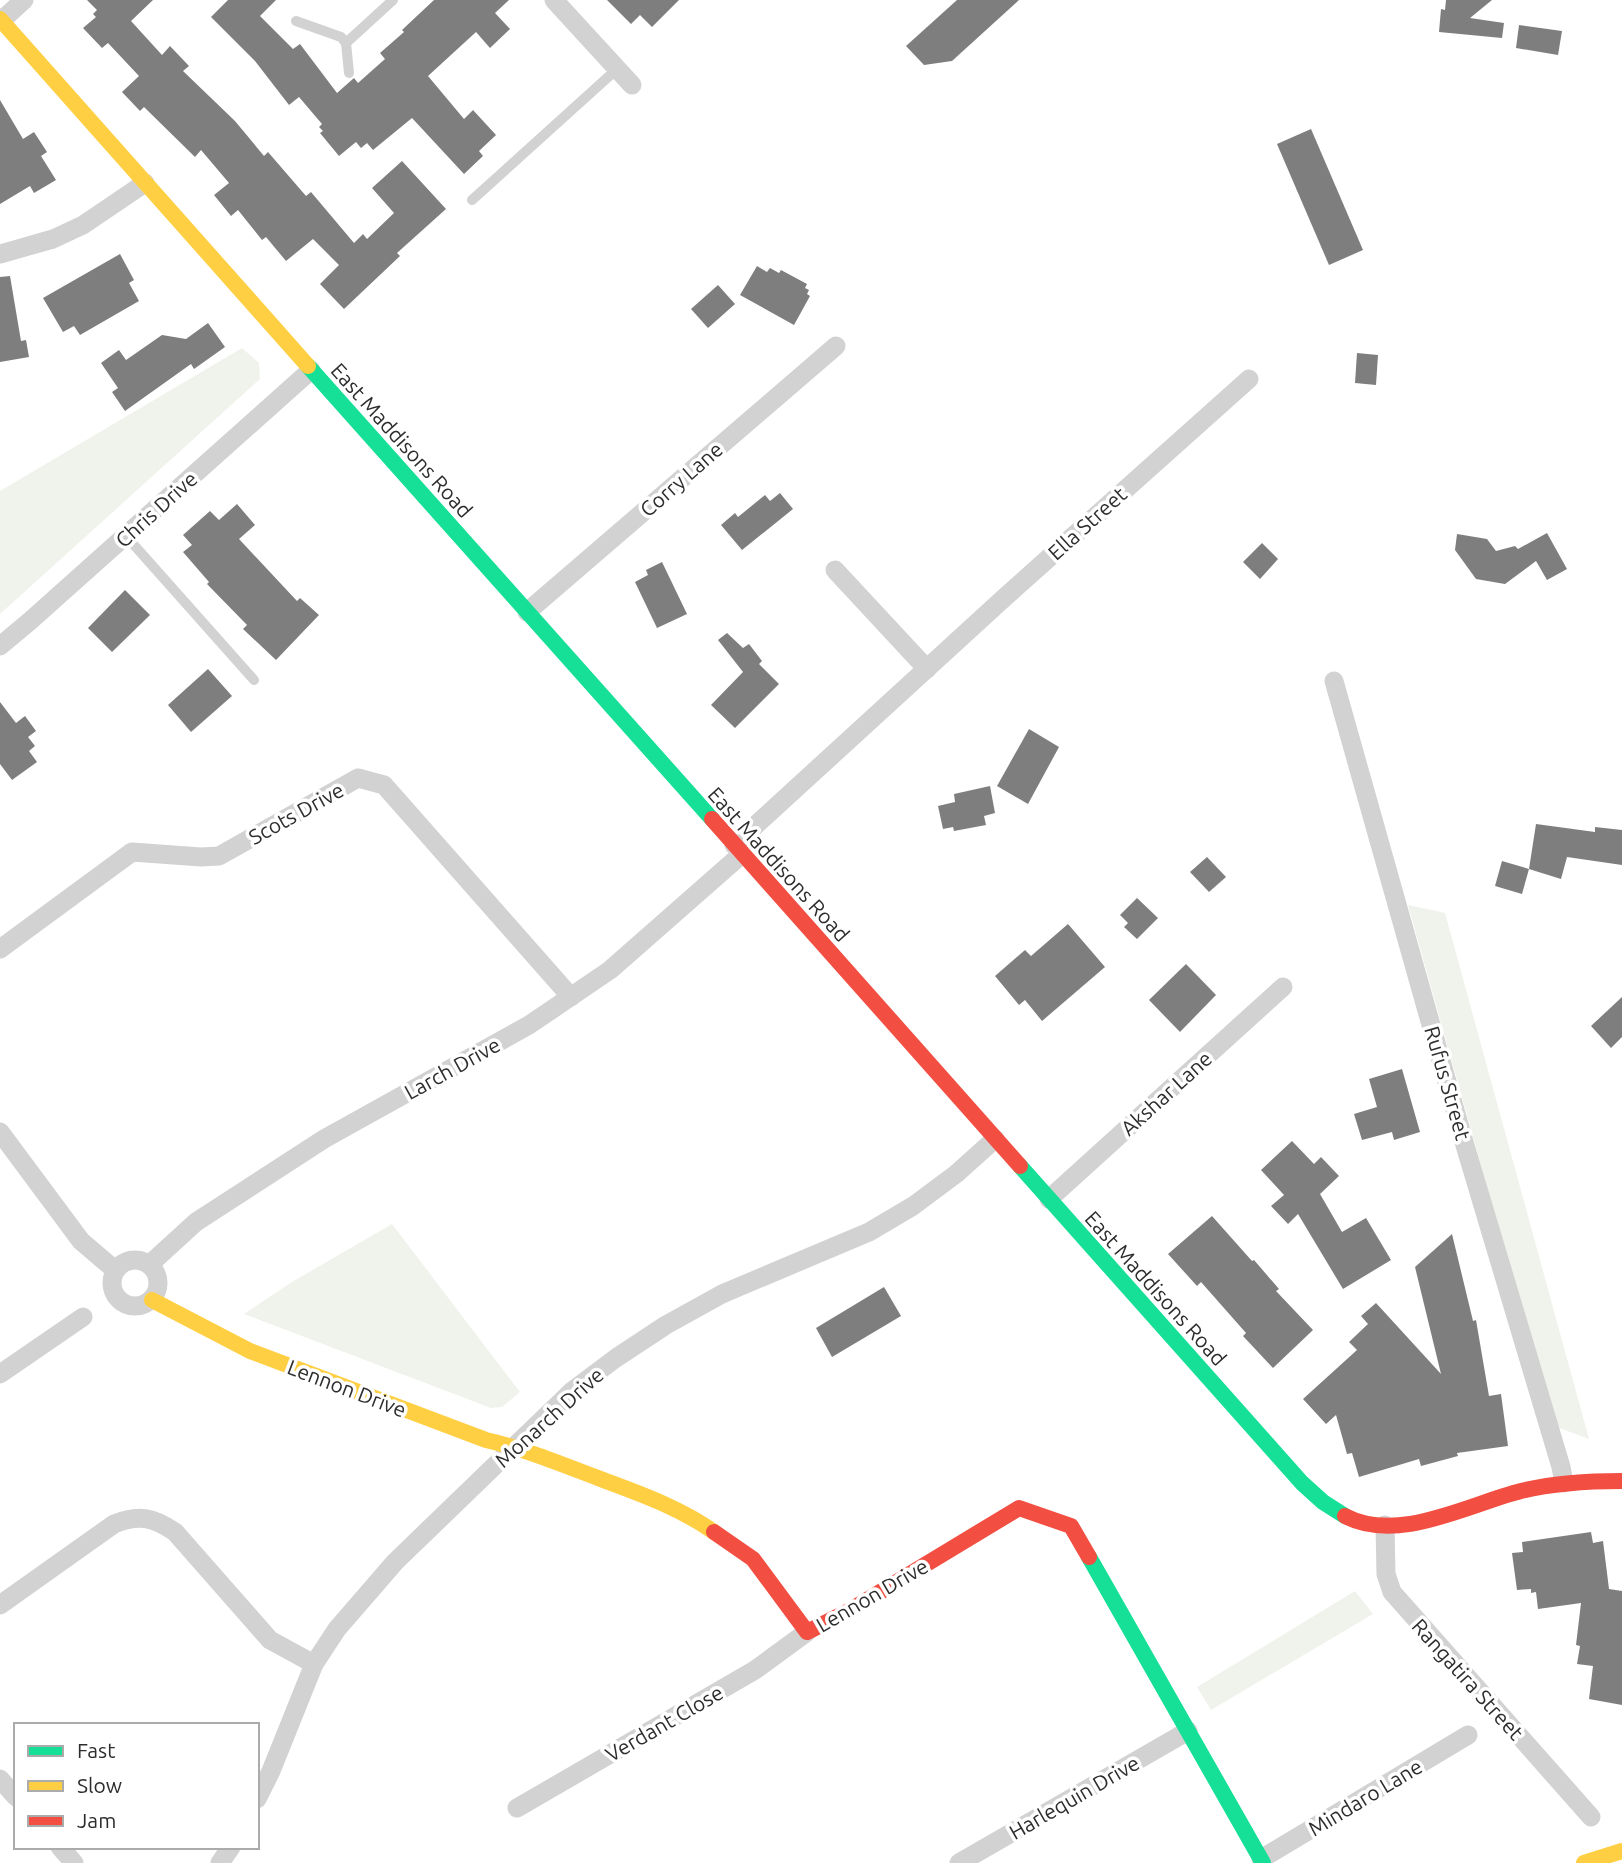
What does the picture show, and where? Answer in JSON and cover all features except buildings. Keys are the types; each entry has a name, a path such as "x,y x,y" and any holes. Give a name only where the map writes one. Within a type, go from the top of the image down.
{"street":[{"path":"0,20 24,0"},
{"path":"554,0 632,85"},
{"name":"East Maddisons Road","path":"0,20 1316,1496 1331,1509 1365,1523 1412,1524 1501,1496 1564,1483 1622,1481"},
{"path":"0,254 53,239 83,225 145,183"},
{"name":"Corry Lane","path":"527,612 836,346"},
{"name":"Chris Drive","path":"0,646 311,370"},
{"name":"Ella Street","path":"738,850 927,669 1249,379"},
{"path":"835,570 927,669"},
{"name":"Rufus Street","path":"1334,681 1464,1142 1564,1483"},
{"name":"Scots Drive","path":"0,949 132,852 219,856 358,778 384,785 571,997"},
{"name":"Larch Drive","path":"150,1264 196,1222 324,1139 518,1031 610,970 738,850"},
{"name":"Akshar Lane","path":"1049,1199 1283,987"},
{"path":"0,1133 81,1241 115,1269 122,1262 132,1259 150,1264 159,1282 158,1291 152,1300"},
{"name":"Monarch Drive","path":"259,1795 314,1664 337,1629 395,1562 572,1391 666,1325 722,1294 870,1233 956,1174 995,1139"},
{"name":"Lennon Drive","path":"115,1269 111,1279 112,1289 116,1298 124,1304 134,1307 152,1300 250,1351 486,1440 516,1447 660,1503 710,1529 753,1559 807,1632 847,1612 1019,1508 1071,1526 1262,1861"},
{"path":"0,1374 83,1317"},
{"path":"0,1605 114,1524 130,1518 146,1518 161,1522 175,1532 270,1640 314,1664"},
{"name":"Rangatira Street","path":"1385,1525 1386,1574 1392,1592 1591,1817"},
{"name":"Verdant Close","path":"517,1808 755,1670 807,1632"},
{"name":"Harlequin Drive","path":"959,1863 1188,1731"},
{"name":"Mindaro Lane","path":"1262,1861 1468,1735"},
{"path":"0,1779 14,1795"},
{"path":"62,1849 74,1863"},
{"path":"1584,1863 1622,1852"}],"lane":[{"path":"346,43 393,0"},
{"path":"296,21 341,37 346,43 349,73"},
{"path":"472,200 617,69"},
{"path":"126,536 254,680"}],"shaded area":[{"path":"242,348 259,363 260,379 0,614 0,491"},
{"path":"1408,905 1445,913 1589,1439 1554,1426"},
{"path":"392,1224 520,1392 502,1407 491,1408 244,1314 292,1282"},
{"path":"1355,1591 1373,1614 1211,1710 1197,1687"}],"traffic: fast":[{"path":"308,366 712,819"},
{"path":"1020,1166 1302,1483 1323,1502 1345,1516"},
{"path":"1089,1557 1263,1863"}],"traffic: slow":[{"path":"0,19 308,366"},
{"path":"152,1300 250,1351 486,1440 543,1457 643,1495 687,1515 714,1532"},
{"path":"1584,1863 1622,1851"}],"traffic: jam":[{"path":"712,819 1020,1166"},
{"path":"1345,1516 1388,1526 1410,1524 1533,1488 1622,1481"},
{"path":"714,1532 753,1559 807,1632 847,1612 1019,1508 1071,1526 1089,1557"}]}
